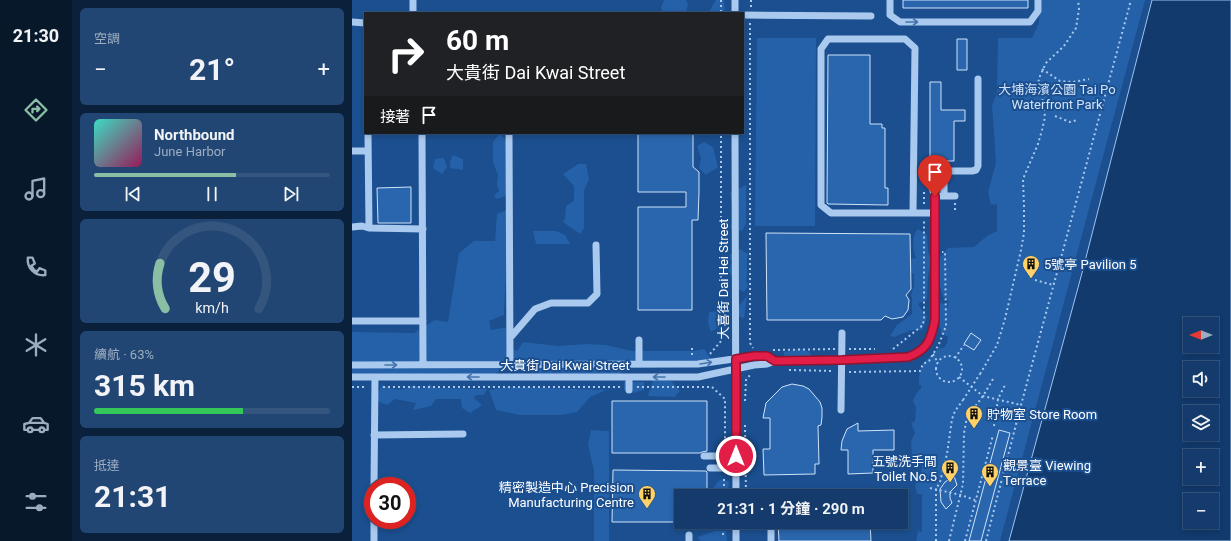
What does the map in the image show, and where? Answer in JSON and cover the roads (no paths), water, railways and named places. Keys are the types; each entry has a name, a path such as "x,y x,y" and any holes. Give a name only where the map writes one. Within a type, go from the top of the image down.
{"street":[{"path":"413,0 414,12"},
{"path":"735,0 735,12"},
{"path":"890,0 890,15 900,22 1030,22 1038,11 1038,0"},
{"path":"747,15 871,16"},
{"path":"352,22 364,23"},
{"path":"913,213 915,48 905,39 828,39 821,49 821,205 831,214 935,213"},
{"path":"944,196 944,171 974,171 978,166 978,79"},
{"path":"368,134 369,228"},
{"path":"422,134 423,364"},
{"path":"509,134 510,364"},
{"name":"大喜街 Dai Hei Street","path":"735,134 736,489"},
{"path":"352,152 368,152"},
{"path":"925,171 935,196 955,196"},
{"name":"大貴街 Dai Kwai Street","path":"352,377 698,377 754,364 768,364 775,361 908,357 918,353 924,348 931,336 935,320 935,196"},
{"path":"352,227 362,226 369,228 423,229"},
{"path":"510,338 535,309 551,303 588,303 597,294 596,245"},
{"path":"352,321 423,321"},
{"path":"841,410 842,333"},
{"path":"639,340 639,364"},
{"name":"大貴街 Dai Kwai Street","path":"352,365 698,364 754,356 767,356 775,361"},
{"path":"374,477 375,377"},
{"path":"629,377 629,388"},
{"path":"374,435 464,434"},
{"path":"704,456 736,456"},
{"path":"710,468 736,468"},
{"path":"374,529 374,541"},
{"path":"736,529 736,541"},
{"path":"771,529 771,541"}],"place":[{"name":"5號亭 Pavilion 5","path":"1031,279"},
{"name":"貯物室 Store Room","path":"974,429"},
{"name":"五號洗手間 Toilet No.5","path":"950,483"},
{"name":"觀景臺 Viewing Terrace","path":"990,487"},
{"name":"精密製造中心 Precision Manufacturing Centre","path":"647,509"}],"park label":[{"name":"大埔海濱公園 Tai Po Waterfront Park","path":"1057,96"}]}
